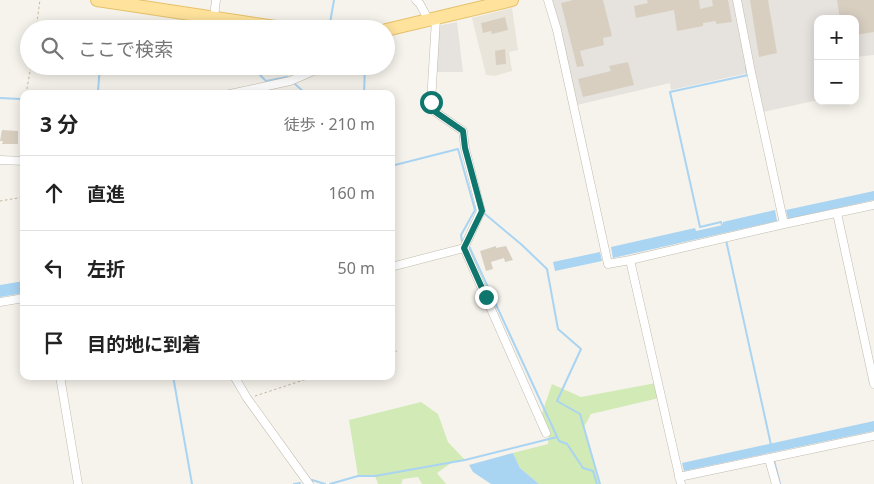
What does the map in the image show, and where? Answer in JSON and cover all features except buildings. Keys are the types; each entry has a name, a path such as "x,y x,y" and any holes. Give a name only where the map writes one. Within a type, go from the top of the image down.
{"main road":[{"path":"97,0 233,20"},
{"path":"395,30 512,0"}],"street":[{"path":"214,17 216,0"},
{"path":"395,266 466,244 482,211 465,148 463,131 434,111 431,102 432,20 416,0"},
{"path":"548,0 557,30 608,264 874,205"},
{"path":"738,0 751,72 784,224"},
{"path":"248,90 290,81 304,75"},
{"path":"0,160 20,162"},
{"path":"837,213 874,384"},
{"path":"466,244 546,432"},
{"path":"630,260 680,480 874,436"},
{"path":"0,302 20,299"},
{"path":"61,380 78,484"},
{"path":"236,380 247,398 309,484"},
{"path":"773,458 776,484"}],"path":[{"path":"37,20 40,0"},
{"path":"27,90 29,75"},
{"path":"0,201 20,198"},
{"path":"247,398 303,380"}],"shaded area":[{"path":"551,0 874,0 874,55 859,57 859,15 814,15 814,101 758,113 748,73 671,90 670,83 577,105"},
{"path":"512,8 518,50 509,52 512,71 495,76 486,75 472,18"},
{"path":"457,22 463,72 436,72 437,26"}],"green space":[{"path":"656,383 659,398 591,414 584,427 600,484 539,484 520,468 513,453 548,444 549,431 542,413 552,384 581,397"},
{"path":"421,402 438,414 448,442 465,460 451,463 437,473 446,484 422,484 418,477 403,479 401,484 378,484 375,476 358,476 349,420"}],"water":[{"path":"874,191 874,200 788,219 786,210"},
{"path":"775,210 777,221 613,258 611,247 695,228 696,231 723,225 723,222"},
{"path":"600,252 602,261 555,271 553,262"},
{"path":"20,282 20,294 0,297 0,285"},
{"path":"874,421 874,431 684,471 682,463"},
{"path":"513,453 520,468 539,484 491,484 473,472 469,465"}],"waterway":[{"path":"331,20 334,0"},
{"path":"722,225 721,222 700,227 670,92 748,75 746,68"},
{"path":"98,90 99,75"},
{"path":"260,75 266,81 287,77"},
{"path":"364,90 365,75"},
{"path":"295,84 302,90"},
{"path":"0,98 20,99"},
{"path":"395,165 458,149 475,210 461,235 462,241 465,243"},
{"path":"485,214 547,269 558,329 581,349 557,401 580,414 600,484"},
{"path":"726,240 771,445"},
{"path":"469,246 559,441 567,444 583,468 593,471 597,484"},
{"path":"174,380 192,484"},
{"path":"330,484 358,476 375,476 465,460 557,437"},
{"path":"774,460 780,484"},
{"path":"312,480 325,484"},
{"path":"294,484 300,483"}],"route":[{"path":"431,102 434,111 463,131 465,148 482,211 464,248 486,297"}]}
